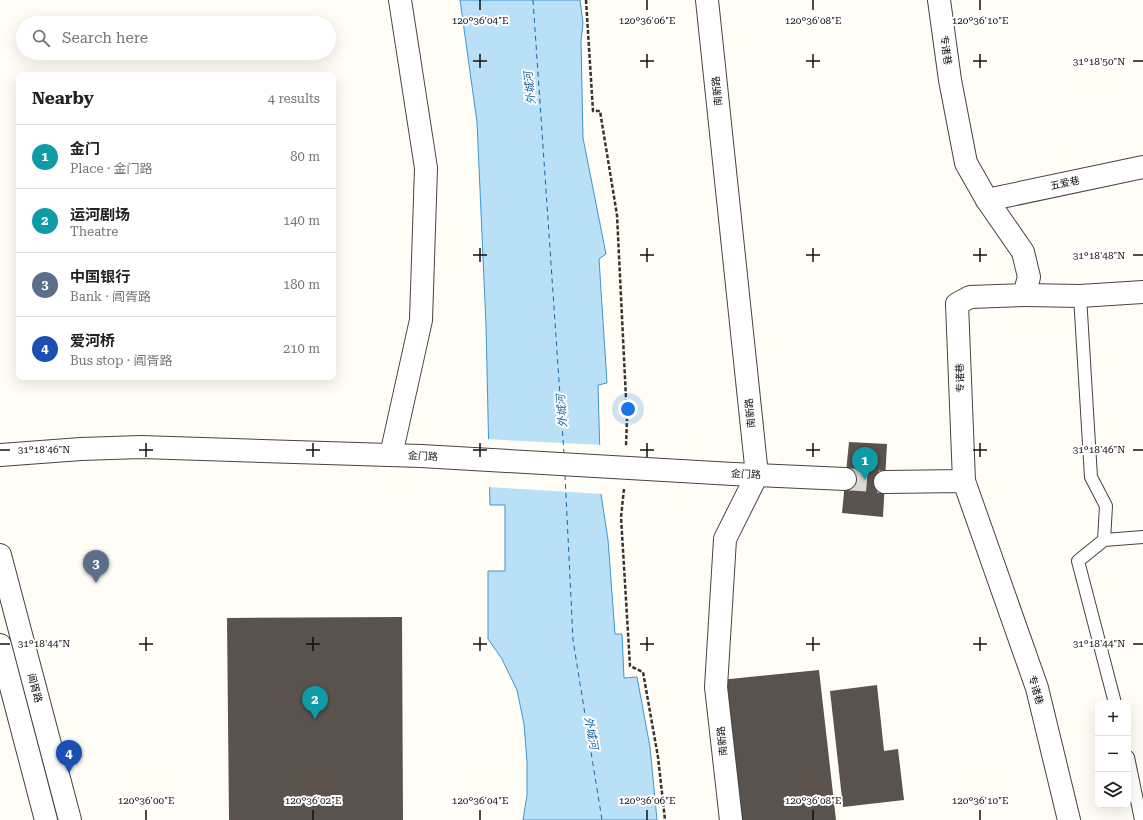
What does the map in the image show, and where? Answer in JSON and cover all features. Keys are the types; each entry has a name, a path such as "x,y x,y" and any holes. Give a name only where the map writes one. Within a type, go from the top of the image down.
{"street":[{"path":"391,455 421,320 426,168 400,0"},
{"name":"南新路","path":"707,0 757,475 725,539 716,687 731,820"},
{"name":"专诸巷","path":"940,0 950,80 966,163 987,200 1023,252 1029,277 1024,295 970,297 957,304 964,481 1037,688 1069,820"},
{"name":"五爱巷","path":"987,200 1143,167"},
{"path":"1024,295 1080,296 1143,292"},
{"name":"金门路","path":"0,455 116,447 421,456 845,479"},
{"path":"885,482 964,481"},
{"name":"阊胥路","path":"0,555 70,820"},
{"path":"0,645 46,820"}],"lane":[{"path":"1080,296 1091,478 1106,506 1104,540"},
{"path":"1114,700 1078,561 1104,540 1143,537"},
{"path":"1131,772 1141,820"}],"path":[{"path":"586,0 594,111 600,111 617,215 627,419 626,448"},
{"path":"625,484 621,517 630,666 643,672 658,757 665,820"}],"water":[{"name":"外城河","path":"460,0 580,0 583,23 581,41 583,138 606,254 599,259 607,383 598,385 601,494 608,540 615,634 622,634 624,678 637,677 650,747 657,820 523,820 527,795 527,761 524,724 517,690 502,659 488,639 488,571 505,571 505,505 490,505 486,325 477,122"}],"pier":[{"path":"486,439 602,445 603,494 488,487"}],"building":[{"path":"849,442 887,444 883,517 842,513"},
{"path":"402,617 403,820 229,820 227,618"},
{"path":"819,670 836,820 737,820 720,680"},
{"path":"877,685 884,751 898,749 904,800 843,807 830,691"}],"ferry route":[{"path":"533,0 564,454"},
{"path":"565,475 573,640 602,820"}],"tunnel":[{"path":"845,479 885,482"}],"place":[{"name":"金门","path":"865,480"},
{"name":"中国银行","path":"96,583"},
{"name":"运河剧场","path":"315,719"},
{"name":"爱河桥","path":"69,773"}]}
